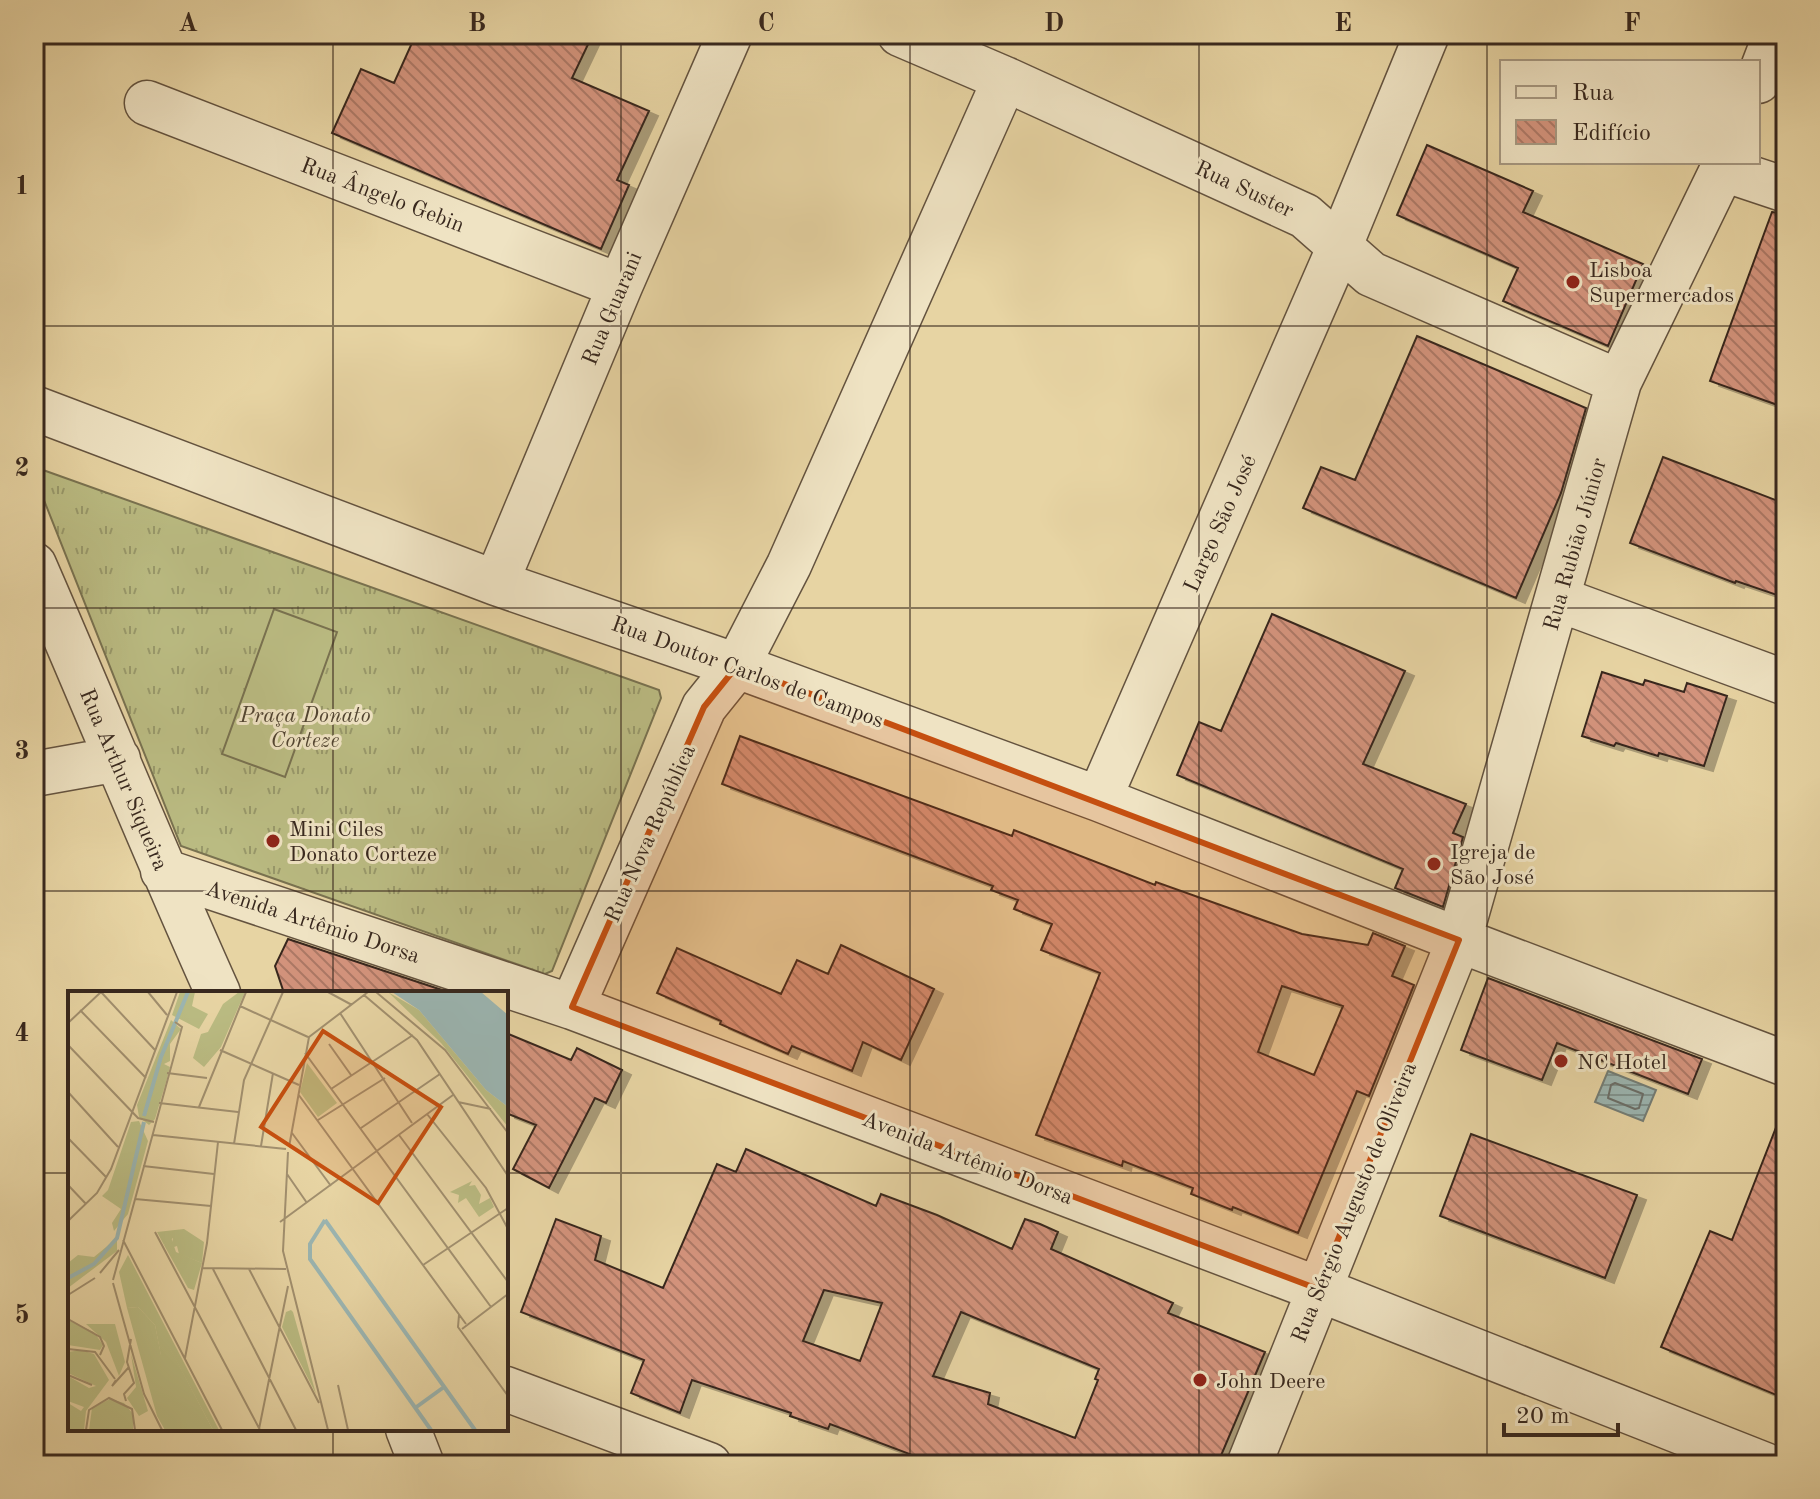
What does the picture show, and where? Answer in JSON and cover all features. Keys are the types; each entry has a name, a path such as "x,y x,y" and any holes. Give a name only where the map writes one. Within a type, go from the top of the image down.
{"street":[{"name":"Rua Guarani","path":"496,583 730,34"},
{"name":"Rua Suster","path":"900,34 1305,216 1371,274 1619,382"},
{"name":"Largo São José","path":"1099,799 1339,248 1427,34"},
{"path":"1760,76 1776,34"},
{"name":"Rua Nova República","path":"572,1007 704,707 737,666 789,565 1005,79"},
{"name":"Rua Ângelo Gebin","path":"147,103 620,286"},
{"path":"1725,166 1786,190"},
{"name":"Rua Rubião Júnior","path":"1459,940 1619,382 1725,166"},
{"name":"Rua Doutor Carlos de Campos","path":"34,408 496,583 737,666 1099,799 1786,1064"},
{"name":"Rua Arthur Siqueira","path":"34,565 217,991"},
{"path":"1558,599 1786,683"},
{"path":"34,774 118,759"},
{"name":"Avenida Artêmio Dorsa","path":"163,871 572,1007 1318,1289 1765,1465"},
{"name":"Rua Sérgio Augusto de Oliveira","path":"1249,1465 1459,940"},
{"path":"508,1390 709,1465"},
{"path":"409,1431 422,1465"}],"highlighted area":[{"path":"737,666 1459,940 1318,1289 572,1007 704,707"}],"green space":[{"name":"Praça Donato Corteze","path":"43,470 659,690 661,698 552,971 545,974 181,846 36,480 36,474"},
{"path":"274,609 337,632 285,777 222,754"}],"water":[{"path":"1608,1071 1656,1090 1643,1121 1595,1102"}],"building":[{"path":"416,34 593,34 572,78 649,111 617,180 629,185 601,249 332,133 361,69 394,83"},
{"path":"1427,145 1533,191 1523,212 1643,264 1608,346 1503,301 1518,268 1397,215"},
{"path":"1772,212 1786,214 1786,408 1710,381"},
{"path":"1417,336 1586,408 1561,493 1516,598 1303,508 1321,467 1355,480"},
{"path":"1663,457 1786,504 1786,598 1735,583 1630,543"},
{"path":"1272,614 1405,671 1363,764 1466,804 1453,833 1463,837 1443,907 1395,888 1403,869 1177,775 1199,722 1221,731"},
{"path":"1602,672 1643,685 1645,680 1684,692 1687,683 1727,696 1704,766 1582,736"},
{"path":"740,736 1012,836 1014,830 1155,885 1156,882 1302,934 1368,945 1373,933 1405,946 1392,976 1414,985 1369,1096 1357,1091 1298,1233 1191,1194 1193,1188 1123,1161 1122,1166 1036,1135 1100,973 1041,950 1052,924 1014,909 1018,900 991,890 993,886 722,784","holes":["1282,986 1343,1006 1314,1075 1258,1052"]},
{"path":"288,939 445,991 283,991 275,966"},
{"path":"841,945 934,989 901,1060 863,1042 852,1071 792,1046 788,1054 657,993 677,948 781,994 797,960 828,974"},
{"path":"1488,978 1702,1059 1688,1094 1557,1043 1542,1080 1461,1050"},
{"path":"508,1034 571,1060 577,1048 622,1070 606,1103 595,1098 549,1188 513,1169 536,1125 508,1114"},
{"path":"1784,1107 1786,1399 1661,1347 1710,1231 1732,1240"},
{"path":"1471,1134 1637,1195 1605,1278 1440,1216"},
{"path":"746,1149 876,1206 881,1194 1012,1249 1025,1219 1040,1224 1058,1232 1051,1249 1173,1303 1168,1313 1265,1352 1217,1465 912,1465 915,1456 830,1424 828,1429 790,1416 791,1413 692,1380 680,1413 631,1393 644,1360 521,1312 556,1219 601,1236 595,1260 663,1288 717,1164 736,1172","holes":["824,1290 882,1303 860,1361 803,1341","961,1312 1099,1369 1095,1379 1098,1380 1075,1438 988,1404 990,1393 933,1376"]}],"place":[{"name":"Lisboa Supermercados","path":"1573,282"},
{"name":"Mini Ciles Donato Corteze","path":"273,841"},
{"name":"Igreja de São José","path":"1434,864"},
{"name":"NC Hotel","path":"1561,1061"},
{"name":"John Deere","path":"1200,1380"}]}
